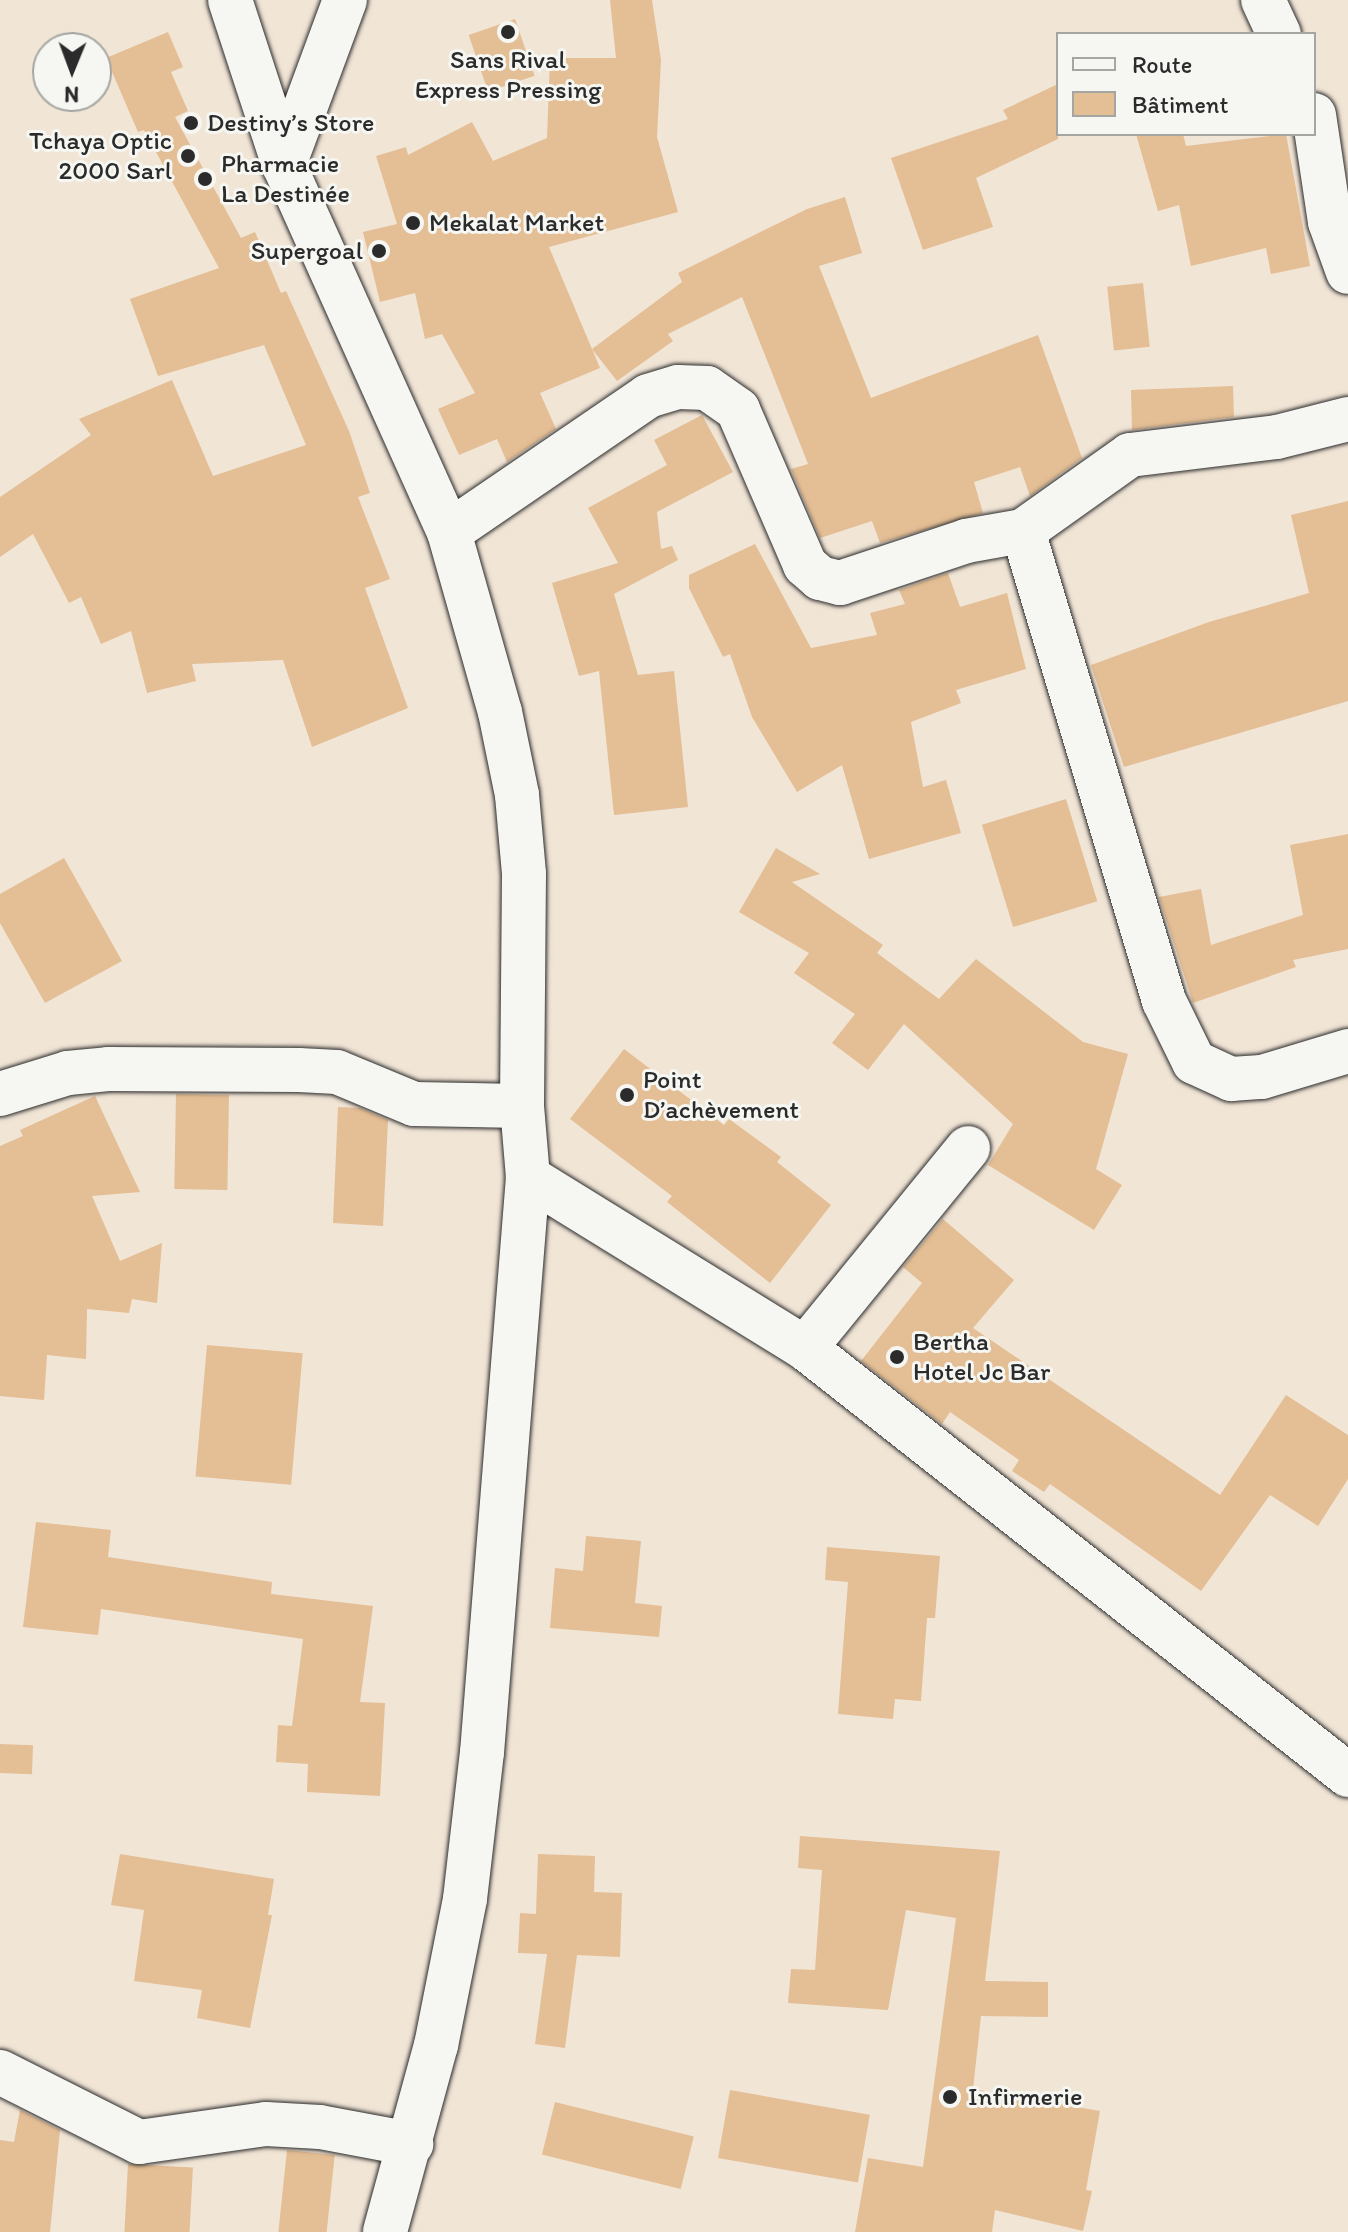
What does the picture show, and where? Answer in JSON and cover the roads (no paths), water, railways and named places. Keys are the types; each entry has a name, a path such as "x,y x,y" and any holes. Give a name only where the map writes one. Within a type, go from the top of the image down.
{"street":[{"path":"230,0 284,165 449,532 500,712 517,795 524,874 522,1106 528,1177 472,1840 436,2045 385,2232"},
{"path":"284,165 345,0"},
{"path":"1263,0 1278,32"},
{"path":"1316,128 1330,222 1348,272"},
{"path":"449,532 648,396 678,387 707,388 738,410 805,565 820,578 840,583 966,541 1023,531 1130,455 1277,437 1348,419"},
{"path":"1023,531 1164,1001 1194,1062 1231,1079 1262,1077 1348,1051"},
{"path":"0,1094 68,1073 108,1069 299,1070 337,1072 414,1104 522,1106"},
{"path":"805,1348 968,1148"},
{"path":"528,1177 805,1348 1348,1775"},
{"path":"0,2072 139,2142 266,2124 320,2127 411,2144"}],"place":[{"name":"Sans Rival Express Pressing","path":"508,32"},
{"name":"Destiny’s Store","path":"191,123"},
{"name":"Tchaya Optic 2000 Sarl","path":"188,156"},
{"name":"Pharmacie La Destinée","path":"205,179"},
{"name":"Mekalat Market","path":"413,223"},
{"name":"Supergoal","path":"379,251"},
{"name":"Point D’achèvement","path":"627,1095"},
{"name":"Bertha Hotel Jc Bar","path":"897,1357"},
{"name":"Infirmerie","path":"950,2097"}]}
